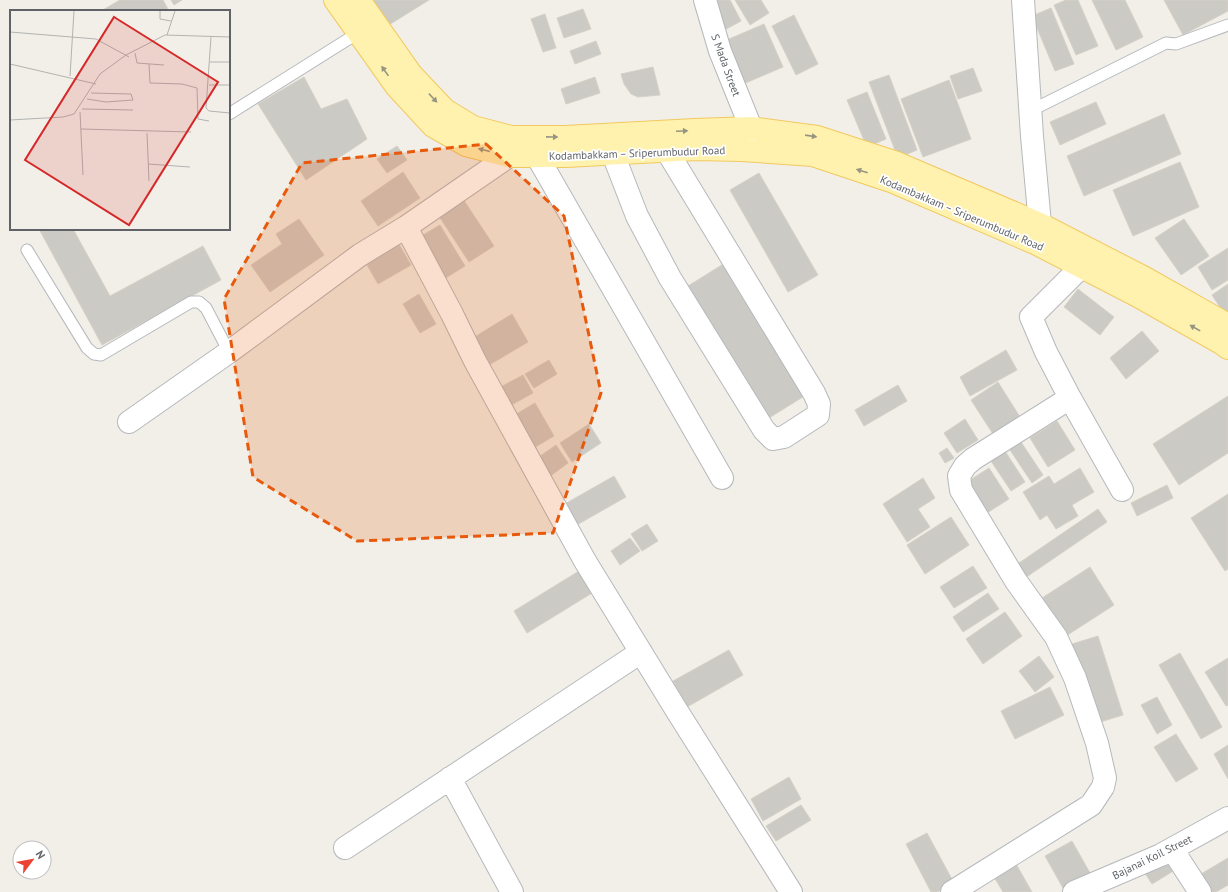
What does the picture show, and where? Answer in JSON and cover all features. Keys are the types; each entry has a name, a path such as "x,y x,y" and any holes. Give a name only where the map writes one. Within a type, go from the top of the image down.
{"main road":[{"name":"Kodambakkam – Sriperumbudur Road","path":"335,0 396,86 434,126 466,145 509,156 566,156 696,149 746,150 813,155 891,181 1038,234 1145,278 1228,326"},
{"name":"Kodambakkam – Sriperumbudur Road","path":"359,0 411,74 445,110 473,127 511,137 565,137 751,128 817,137 897,163 1038,234 1081,267 1136,295 1228,348"}],"street":[{"name":"S Mada Street","path":"705,0 720,51 751,128"},
{"path":"1023,0 1038,234"},
{"path":"746,150 751,128"},
{"path":"613,154 637,216 670,278 764,430 773,439 784,437 818,415 819,404 814,393 668,151"},
{"path":"129,422 229,352 360,255 406,227 509,156"},
{"path":"537,156 722,478"},
{"path":"406,227 475,361 586,561 640,652 791,892"},
{"path":"1081,267 1031,317 1046,352 1070,398 1122,490"},
{"path":"952,892 1091,805 1103,787 1105,778 1097,743 1075,678 1056,637 1016,581 961,490 959,476 965,466 973,459 1070,398"},
{"path":"345,848 640,652"},
{"path":"450,778 512,892"},
{"name":"Bajanai Koil Street","path":"1074,892 1172,849 1228,818"},
{"path":"1172,849 1200,892"}],"lane":[{"path":"1030,111 1166,43 1176,44 1228,25"},
{"path":"230,113 358,33"},
{"path":"27,250 87,348 94,354 101,355 191,302 199,302 206,308 229,352"}],"highlighted area":[{"path":"486,144 564,216 601,393 553,533 357,541 253,477 224,299 302,163"}],"building":[{"path":"120,0 163,0 168,10 103,10"},
{"path":"171,0 182,0 174,5"},
{"path":"367,0 429,0 384,28"},
{"path":"707,0 730,0 741,21 717,34"},
{"path":"735,0 761,0 769,13 750,25"},
{"path":"1066,0 1078,0 1098,46 1076,55 1054,5"},
{"path":"1092,0 1125,0 1143,37 1116,50"},
{"path":"1164,0 1228,0 1228,11 1183,35"},
{"path":"1051,8 1074,64 1055,71 1032,16"},
{"path":"583,9 591,29 564,38 557,18"},
{"path":"545,14 556,48 543,52 531,19"},
{"path":"794,15 818,64 796,75 772,26"},
{"path":"764,24 783,67 741,85 722,42"},
{"path":"596,41 601,54 575,64 570,51"},
{"path":"653,67 660,95 638,97 631,94 624,84 621,74"},
{"path":"973,68 982,91 958,99 950,76"},
{"path":"889,75 917,150 898,158 869,82"},
{"path":"304,77 321,109 347,99 367,139 306,180 258,104"},
{"path":"595,77 600,93 566,104 561,89"},
{"path":"949,80 971,139 923,157 901,99"},
{"path":"867,92 886,139 867,147 847,100"},
{"path":"1096,102 1106,124 1060,145 1050,122"},
{"path":"1164,114 1181,154 1084,196 1067,156"},
{"path":"397,146 407,160 387,173 377,159"},
{"path":"1180,162 1199,207 1133,236 1113,190"},
{"path":"403,172 420,198 378,226 361,201"},
{"path":"759,173 818,275 788,292 730,190"},
{"path":"459,193 494,246 469,262 435,210"},
{"path":"299,219 324,255 270,292 251,265 282,244 276,234"},
{"path":"1184,219 1209,256 1181,275 1155,238"},
{"path":"440,225 465,266 444,279 418,238"},
{"path":"40,230 74,230 110,296 203,246 221,280 102,345"},
{"path":"396,239 411,265 378,284 363,258"},
{"path":"1228,248 1228,280 1212,290 1198,267"},
{"path":"725,263 806,395 769,418 688,286"},
{"path":"1228,284 1228,318 1227,318 1212,295"},
{"path":"1078,289 1114,317 1100,335 1064,307"},
{"path":"419,294 436,324 420,333 403,304"},
{"path":"512,314 528,342 484,368 468,341"},
{"path":"1142,331 1159,351 1126,379 1110,358"},
{"path":"1006,350 1017,370 970,396 960,377"},
{"path":"549,360 557,374 534,388 525,374"},
{"path":"523,375 533,393 506,408 495,390"},
{"path":"998,382 1020,417 993,434 971,400"},
{"path":"898,385 907,401 864,426 855,410"},
{"path":"1228,396 1228,453 1179,485 1153,444"},
{"path":"535,403 554,436 532,449 513,416"},
{"path":"965,419 978,440 957,453 944,433"},
{"path":"1057,421 1075,450 1048,467 1030,438"},
{"path":"589,424 601,443 572,462 560,443"},
{"path":"1019,439 1043,475 1032,483 1008,447"},
{"path":"556,445 568,463 549,477 536,459"},
{"path":"947,448 954,458 945,463 939,453"},
{"path":"1005,451 1025,482 1011,491 991,461"},
{"path":"989,468 1009,499 987,513 967,482"},
{"path":"1080,468 1094,492 1072,505 1078,516 1056,529 1047,515 1040,520 1023,492 1049,476 1054,484"},
{"path":"614,476 626,497 575,526 563,505"},
{"path":"923,478 935,498 918,509 930,527 907,542 883,504"},
{"path":"1167,485 1173,498 1137,516 1131,503"},
{"path":"1228,494 1228,569 1225,571 1191,518"},
{"path":"1098,509 1107,522 1025,578 1016,565"},
{"path":"951,517 969,545 925,574 907,545"},
{"path":"647,524 658,541 642,551 631,534"},
{"path":"630,538 640,551 620,565 611,551"},
{"path":"973,566 987,588 954,608 940,587"},
{"path":"1090,567 1114,605 1066,636 1042,598"},
{"path":"579,571 592,593 527,633 514,611"},
{"path":"988,593 999,609 963,632 953,617"},
{"path":"1005,612 1022,636 983,664 966,639"},
{"path":"1098,636 1123,715 1097,723 1072,644"},
{"path":"729,650 743,675 687,707 673,681"},
{"path":"1180,653 1222,727 1201,739 1159,665"},
{"path":"1039,656 1054,677 1035,692 1019,671"},
{"path":"1228,658 1228,705 1226,706 1205,672"},
{"path":"1050,687 1064,715 1015,739 1001,711"},
{"path":"1157,697 1172,725 1157,734 1141,705"},
{"path":"1176,734 1198,769 1176,782 1154,747"},
{"path":"1228,745 1228,779 1214,754"},
{"path":"789,777 801,799 763,821 751,799"},
{"path":"801,805 811,820 776,841 766,826"},
{"path":"927,833 954,883 937,892 931,892 906,844"},
{"path":"1072,841 1090,873 1063,888 1045,856"},
{"path":"1167,856 1175,870 1152,884 1143,870"},
{"path":"1228,858 1228,885 1216,892 1212,892 1201,874"},
{"path":"1016,864 1032,892 1003,892 994,877"}]}
